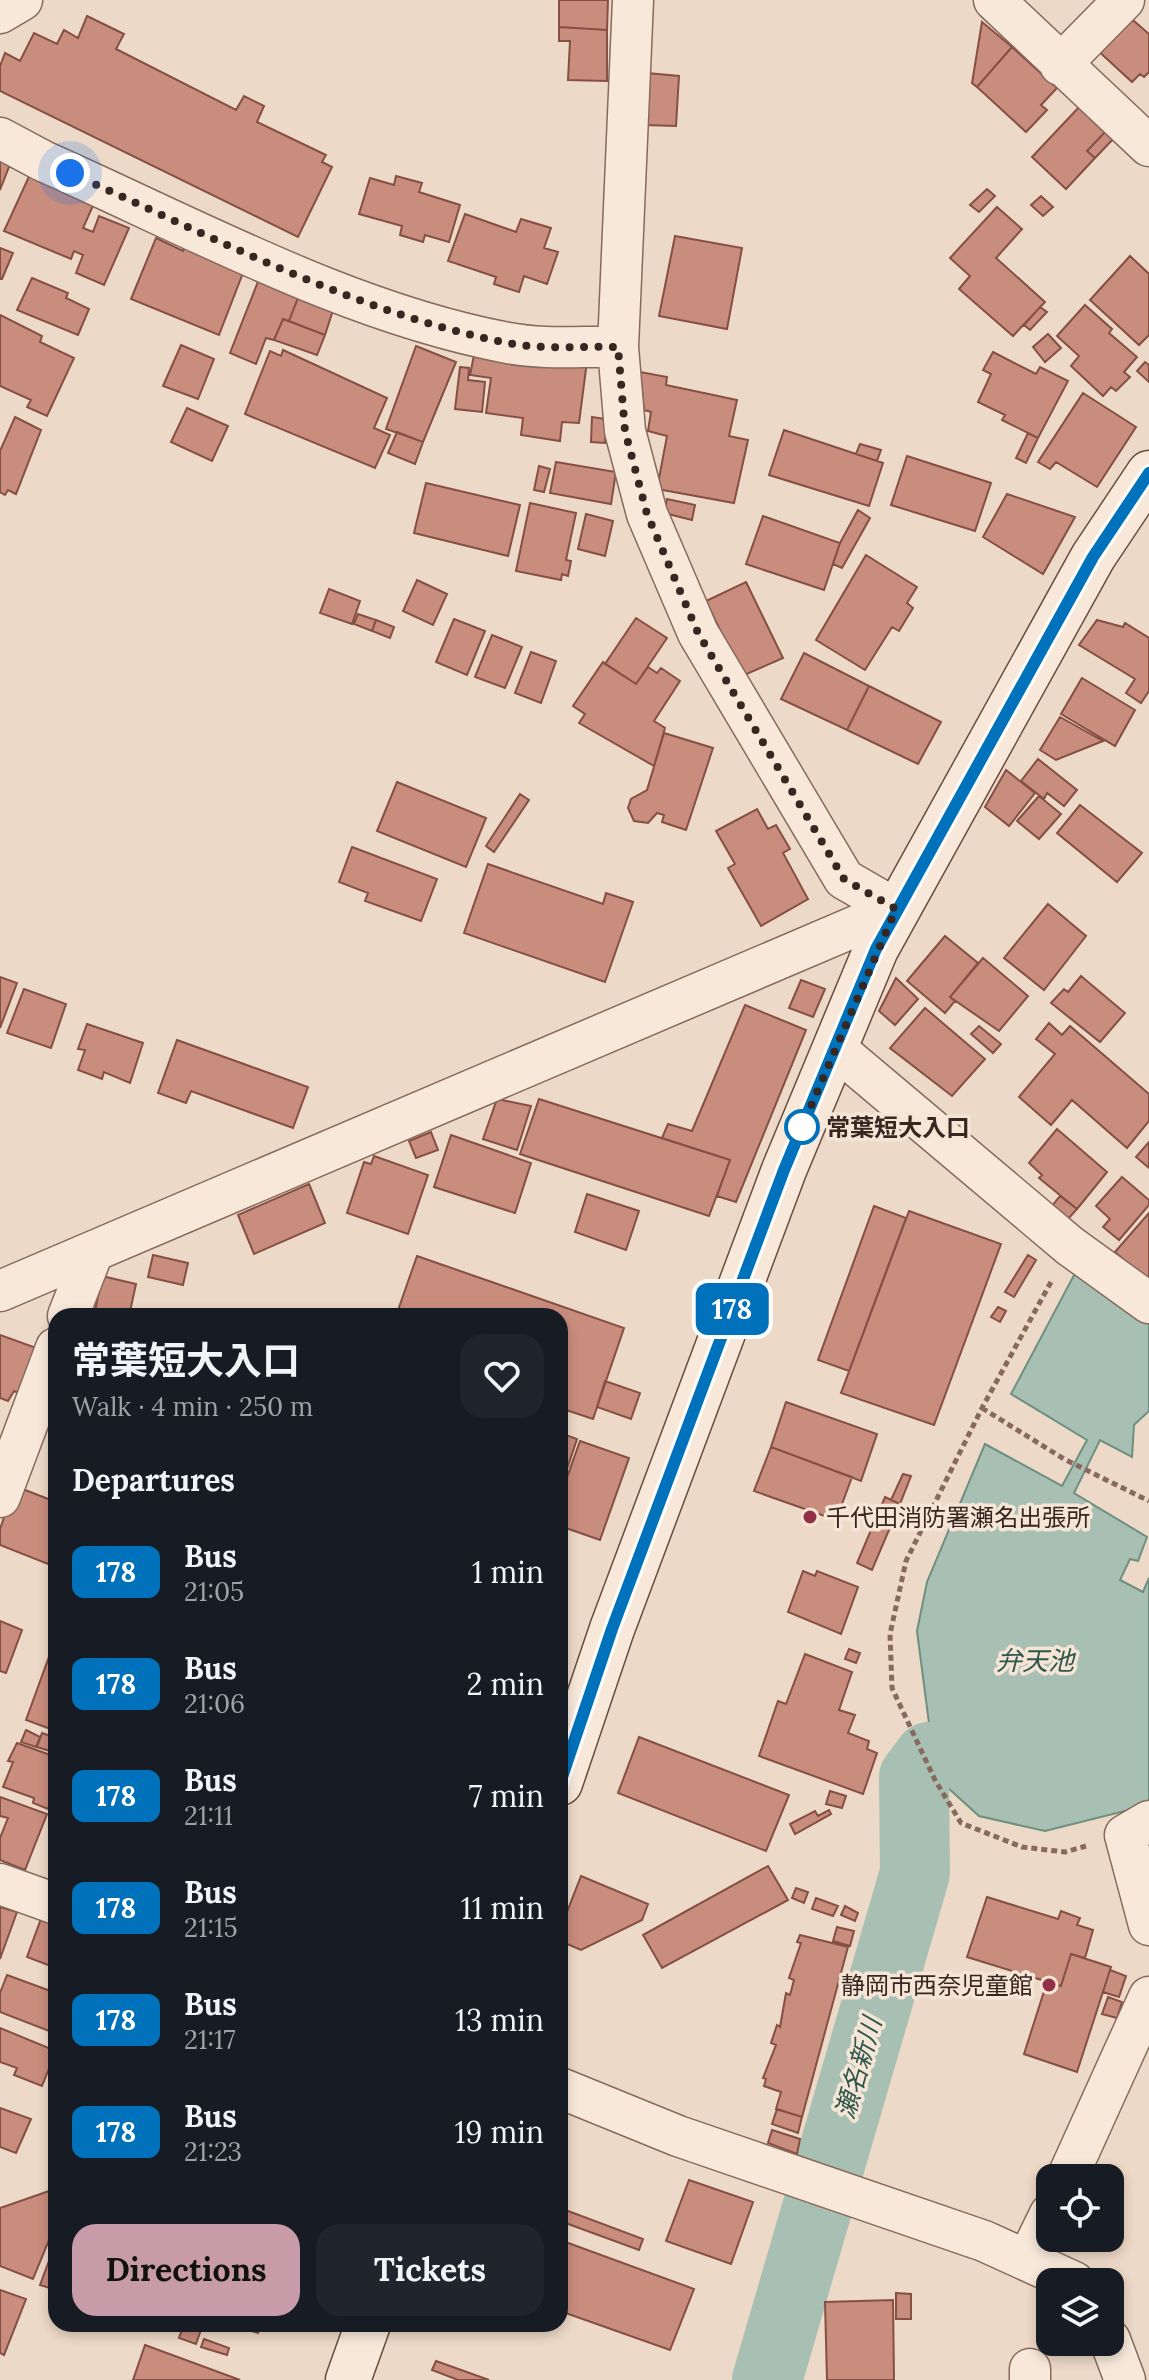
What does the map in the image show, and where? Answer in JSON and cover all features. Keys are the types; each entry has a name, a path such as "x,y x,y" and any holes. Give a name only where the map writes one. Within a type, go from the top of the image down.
{"main road":[{"path":"568,1759 612,1629 784,1170 896,909 1093,557 1149,473"},
{"path":"348,2380 365,2332"}],"street":[{"path":"0,13 22,0"},
{"path":"633,0 618,347 625,431 647,514 698,633 844,879 896,909"},
{"path":"994,0 1149,146"},
{"path":"1060,65 1124,0"},
{"path":"0,138 43,161 324,287 460,332 512,344 618,347"},
{"path":"0,1291 896,909"},
{"path":"835,1048 1070,1246 1149,1303"},
{"path":"71,1308 93,1252"},
{"path":"0,1497 48,1369"},
{"path":"1137,1828 1149,1925"},
{"path":"0,1884 48,1901"},
{"path":"1073,2164 1149,1997"},
{"path":"568,2091 678,2136 1046,2268"},
{"path":"1028,2259 1036,2243"},
{"path":"1116,2356 1125,2380"}],"path":[{"path":"1070,1246 982,1408 906,1561 890,1634 892,1688 935,1780 961,1823 1022,1847 1065,1852 1137,1828"},
{"path":"982,1408 1064,1459 1149,1501"}],"water":[{"name":"弁天池","path":"1081,1262 1149,1308 1149,1411 1134,1425 1132,1457 1100,1440 1074,1493 1147,1537 1138,1561 1130,1559 1120,1580 1143,1592 1149,1578 1149,1805 1045,1831 979,1816 946,1786 929,1757 929,1723 917,1631 927,1582 985,1444 1062,1486 1087,1440 1011,1394"}],"building":[{"path":"559,0 608,0 607,30 559,27"},
{"path":"1126,14 1149,34 1149,72 1144,77 1140,74 1132,82 1095,48"},
{"path":"87,16 124,34 116,49 236,110 244,96 264,106 257,122 326,155 322,162 332,167 298,237 0,91 0,66 5,53 20,61 34,33 57,44 64,30 78,38"},
{"path":"982,22 1012,47 977,87 972,83"},
{"path":"559,27 607,30 607,81 568,80 570,41 559,41"},
{"path":"1012,47 1057,88 1041,105 1047,110 1026,132 977,87"},
{"path":"647,73 679,76 676,126 645,125"},
{"path":"1081,105 1107,130 1087,151 1095,158 1066,189 1032,157"},
{"path":"1107,130 1115,137 1095,158 1087,151"},
{"path":"0,154 12,159 0,190"},
{"path":"32,170 96,199 83,228 93,232 99,216 129,228 104,285 76,273 83,255 74,251 71,259 4,231"},
{"path":"396,176 422,183 419,192 460,205 449,242 425,235 423,242 400,235 402,226 359,214 370,178 394,185"},
{"path":"987,189 995,196 979,212 970,205"},
{"path":"1041,196 1053,207 1043,216 1031,205"},
{"path":"997,207 1022,229 996,258 1045,302 1013,336 959,289 970,276 950,258"},
{"path":"465,214 516,232 521,219 551,228 544,248 558,252 547,284 524,276 519,292 494,284 496,277 448,261"},
{"path":"675,236 742,248 727,329 659,316"},
{"path":"156,238 183,251 186,244 246,265 219,335 131,299"},
{"path":"0,248 13,253 2,279 0,279"},
{"path":"1130,256 1149,274 1149,335 1139,345 1090,300"},
{"path":"261,274 301,290 289,321 283,319 274,340 266,338 256,364 230,353"},
{"path":"32,278 68,293 66,298 89,309 78,335 17,310"},
{"path":"301,290 335,304 325,335 289,321"},
{"path":"1085,305 1112,329 1109,333 1137,357 1124,372 1130,377 1116,391 1111,387 1103,396 1071,366 1079,356 1057,336"},
{"path":"1040,307 1047,312 1030,330 1024,325"},
{"path":"0,315 42,336 40,342 74,358 47,416 27,407 31,400 0,386"},
{"path":"283,319 325,335 317,355 274,340"},
{"path":"1048,334 1061,348 1045,362 1033,347"},
{"path":"181,345 214,359 198,399 163,386"},
{"path":"476,345 587,361 579,423 562,422 560,441 521,435 523,418 486,413 491,378 470,375"},
{"path":"416,346 456,362 423,442 386,429"},
{"path":"283,350 387,398 374,428 390,435 375,468 245,414 270,351 281,356"},
{"path":"993,352 1036,374 1040,367 1068,381 1038,438 1002,420 1005,415 978,402 991,374 983,370"},
{"path":"1145,362 1149,365 1149,382 1137,371"},
{"path":"460,367 469,368 468,380 485,382 482,412 455,409"},
{"path":"640,372 667,377 666,385 737,400 729,436 748,440 734,503 657,489 667,436 648,431 651,412 644,410"},
{"path":"1083,393 1136,427 1097,487 1056,462 1050,469 1038,462"},
{"path":"187,408 228,426 212,461 171,442"},
{"path":"15,417 41,430 16,494 8,490 5,495 0,492 0,451"},
{"path":"592,417 606,419 605,443 591,442"},
{"path":"784,430 883,463 869,506 769,475"},
{"path":"397,432 423,442 415,464 388,453"},
{"path":"1028,433 1038,438 1026,463 1016,458"},
{"path":"860,444 881,450 877,461 856,454"},
{"path":"907,456 991,483 975,531 891,505"},
{"path":"556,462 616,472 611,504 550,493"},
{"path":"539,466 550,469 544,492 534,490"},
{"path":"426,483 520,505 508,556 414,533"},
{"path":"1007,494 1075,517 1043,574 983,537"},
{"path":"667,499 695,505 692,520 664,513"},
{"path":"530,503 576,513 566,560 571,561 568,576 562,574 561,580 516,571"},
{"path":"858,510 870,518 842,568 833,564 840,543"},
{"path":"586,514 613,521 605,556 578,549"},
{"path":"763,516 840,543 824,590 746,564"},
{"path":"866,555 917,587 907,603 913,608 899,631 892,627 865,670 816,640"},
{"path":"417,580 447,594 433,625 403,611"},
{"path":"746,582 783,658 742,676 706,601"},
{"path":"329,589 360,601 352,624 320,613"},
{"path":"358,614 376,620 372,631 354,624"},
{"path":"636,618 667,638 636,684 605,664"},
{"path":"454,619 485,631 467,675 436,662"},
{"path":"376,620 394,627 390,638 372,631"},
{"path":"1097,620 1123,627 1125,623 1149,638 1149,691 1141,703 1126,693 1135,679 1079,645"},
{"path":"492,635 522,647 505,688 475,677"},
{"path":"531,652 556,661 541,703 515,693"},
{"path":"804,653 869,686 847,730 781,699"},
{"path":"603,662 636,684 648,667 657,673 661,668 680,681 654,721 665,728 654,766 579,723 585,714 573,706"},
{"path":"1082,678 1135,710 1115,746 1061,714"},
{"path":"869,686 941,722 918,764 847,730"},
{"path":"1060,717 1103,741 1056,760 1040,750"},
{"path":"664,733 713,748 686,830 662,822 664,815 657,813 648,823 634,821 628,808 631,799 647,790"},
{"path":"1038,759 1077,790 1064,806 1047,793 1044,799 1021,781"},
{"path":"1006,770 1035,793 1009,826 985,807"},
{"path":"397,782 486,818 466,867 377,831"},
{"path":"520,794 529,800 494,852 486,846"},
{"path":"1039,796 1061,814 1039,839 1017,821"},
{"path":"1080,805 1142,853 1117,882 1057,833"},
{"path":"757,809 768,829 776,825 790,849 783,853 808,899 761,926 728,868 735,864 716,831"},
{"path":"352,847 437,879 421,921 365,901 368,893 339,882"},
{"path":"488,864 603,904 606,893 633,902 605,982 464,933"},
{"path":"1048,904 1086,936 1044,990 1004,958"},
{"path":"945,936 978,963 950,997 955,1001 945,1013 907,981"},
{"path":"983,958 1028,996 999,1031 950,997"},
{"path":"1081,976 1125,1013 1100,1042 1051,1003 1064,989 1068,992"},
{"path":"0,977 17,983 0,1028"},
{"path":"896,978 918,999 895,1025 879,1011"},
{"path":"801,980 825,989 813,1017 789,1008"},
{"path":"24,989 66,1004 51,1048 7,1033"},
{"path":"745,1005 806,1030 736,1202 717,1196 730,1160 662,1138 668,1124 692,1131"},
{"path":"925,1008 985,1059 952,1096 890,1048"},
{"path":"1049,1023 1062,1035 1070,1026 1149,1094 1149,1121 1127,1148 1072,1100 1051,1125 1019,1097 1055,1054 1036,1039"},
{"path":"87,1024 143,1043 130,1083 104,1072 102,1079 78,1070 85,1050 78,1049"},
{"path":"979,1026 1001,1044 993,1053 971,1034"},
{"path":"177,1040 308,1087 293,1128 191,1091 186,1103 158,1093"},
{"path":"497,1099 531,1106 517,1150 483,1139"},
{"path":"539,1099 730,1160 709,1216 520,1154"},
{"path":"1057,1129 1107,1172 1077,1209 1039,1178 1042,1175 1029,1163"},
{"path":"431,1132 438,1150 416,1158 409,1141"},
{"path":"451,1135 531,1163 515,1213 434,1187"},
{"path":"1149,1142 1149,1168 1136,1157"},
{"path":"374,1156 428,1175 408,1234 347,1213 364,1162 371,1164"},
{"path":"1122,1177 1149,1200 1149,1205 1119,1240 1103,1227 1110,1219 1096,1206"},
{"path":"309,1184 325,1223 254,1254 238,1215"},
{"path":"587,1194 639,1211 626,1250 575,1232"},
{"path":"1060,1196 1077,1209 1068,1219 1052,1206"},
{"path":"874,1206 906,1218 849,1371 818,1360"},
{"path":"909,1211 1001,1244 934,1425 841,1393"},
{"path":"1149,1213 1149,1279 1120,1262 1123,1259 1115,1252"},
{"path":"153,1255 188,1263 183,1285 148,1277"},
{"path":"1028,1255 1036,1260 1014,1297 1005,1292"},
{"path":"417,1256 566,1308 399,1308"},
{"path":"102,1276 136,1284 131,1308 96,1308"},
{"path":"998,1307 1006,1311 1000,1322 991,1317"},
{"path":"568,1309 624,1328 593,1419 568,1411"},
{"path":"0,1335 42,1350 26,1396 14,1391 8,1401 0,1398"},
{"path":"605,1381 640,1393 631,1419 597,1407"},
{"path":"786,1402 877,1434 861,1481 771,1447"},
{"path":"568,1436 577,1439 568,1466"},
{"path":"580,1441 629,1458 600,1540 568,1529 568,1475"},
{"path":"771,1447 852,1477 836,1520 754,1491"},
{"path":"903,1474 911,1476 900,1504 891,1500"},
{"path":"15,1486 48,1499 48,1564 0,1545 0,1529"},
{"path":"885,1497 900,1504 872,1570 857,1563"},
{"path":"803,1571 815,1576 817,1571 858,1587 841,1634 788,1612"},
{"path":"0,1621 22,1630 6,1673 0,1671"},
{"path":"849,1649 860,1653 856,1663 845,1659"},
{"path":"805,1654 852,1672 839,1710 855,1715 848,1733 869,1741 867,1749 877,1753 863,1794 759,1756 778,1701 786,1704"},
{"path":"48,1660 48,1728 26,1720"},
{"path":"26,1730 40,1737 36,1747 21,1742"},
{"path":"42,1733 48,1735 48,1750 37,1747"},
{"path":"639,1737 789,1795 766,1851 618,1793"},
{"path":"17,1743 48,1754 48,1809 33,1803 34,1798 3,1787 13,1762 8,1761"},
{"path":"830,1791 846,1796 842,1808 826,1804"},
{"path":"0,1797 47,1814 25,1870 0,1860 0,1838 8,1818 0,1816"},
{"path":"829,1810 831,1814 795,1834 790,1824 815,1811 818,1816"},
{"path":"768,1866 788,1900 662,1968 643,1935"},
{"path":"581,1876 648,1904 642,1920 581,1950 568,1944 568,1909"},
{"path":"796,1888 808,1892 804,1903 792,1898"},
{"path":"987,1897 1058,1919 1061,1911 1080,1918 1077,1925 1093,1930 1085,1958 1071,1954 1061,1986 967,1957"},
{"path":"816,1898 838,1906 833,1916 812,1909"},
{"path":"845,1906 858,1913 855,1921 841,1915"},
{"path":"0,1907 17,1912 0,1959"},
{"path":"42,1916 48,1918 48,1965 27,1957"},
{"path":"837,1927 854,1931 850,1946 833,1941"},
{"path":"800,1935 848,1947 802,2117 776,2109 781,2092 764,2086 766,2079 763,2078 776,2045 771,2043 777,2025 780,2027 786,1993 790,1995 794,1980 789,1978 801,1943 797,1942"},
{"path":"1071,1954 1111,1967 1077,2072 1024,2054 1047,1982 1061,1986"},
{"path":"1110,1970 1126,1976 1119,1997 1103,1992"},
{"path":"7,1975 48,1990 48,2031 0,2012 0,1993"},
{"path":"1108,1997 1122,2002 1117,2018 1102,2014"},
{"path":"0,2028 48,2048 48,2071 42,2086 14,2075 17,2068 0,2062"},
{"path":"0,2108 31,2119 16,2153 0,2147"},
{"path":"777,2109 802,2117 798,2133 772,2124"},
{"path":"772,2130 800,2139 797,2154 768,2143"},
{"path":"689,2180 753,2202 731,2264 666,2241"},
{"path":"48,2191 48,2242 33,2279 0,2266 0,2208"},
{"path":"568,2211 643,2239 639,2250 568,2224"},
{"path":"568,2243 694,2289 670,2350 568,2314"},
{"path":"48,2264 48,2288 40,2285"},
{"path":"0,2290 26,2299 4,2355 0,2353"},
{"path":"896,2293 911,2294 911,2319 896,2319"},
{"path":"893,2300 894,2380 827,2380 825,2302"},
{"path":"181,2332 200,2332 196,2344 179,2338"},
{"path":"204,2339 229,2348 227,2355 201,2347"},
{"path":"145,2345 240,2380 133,2380"},
{"path":"436,2361 489,2380 458,2380 432,2370"}],"waterway":[{"name":"瀬名新川","path":"767,2380 915,1873 914,1777 929,1757"}],"bus line":[{"name":"178","path":"568,1759 612,1629 784,1170 876,949 1093,557 1149,473"}],"place":[{"name":"常葉短大入口","path":"802,1127"},
{"name":"千代田消防署瀬名出張所","path":"810,1517"},
{"name":"静岡市西奈児童館","path":"1049,1985"}],"route":[{"path":"70,173 324,287 460,332 512,344 618,347 625,431 647,514 698,633 844,879 896,909 876,949 802,1127"}]}
